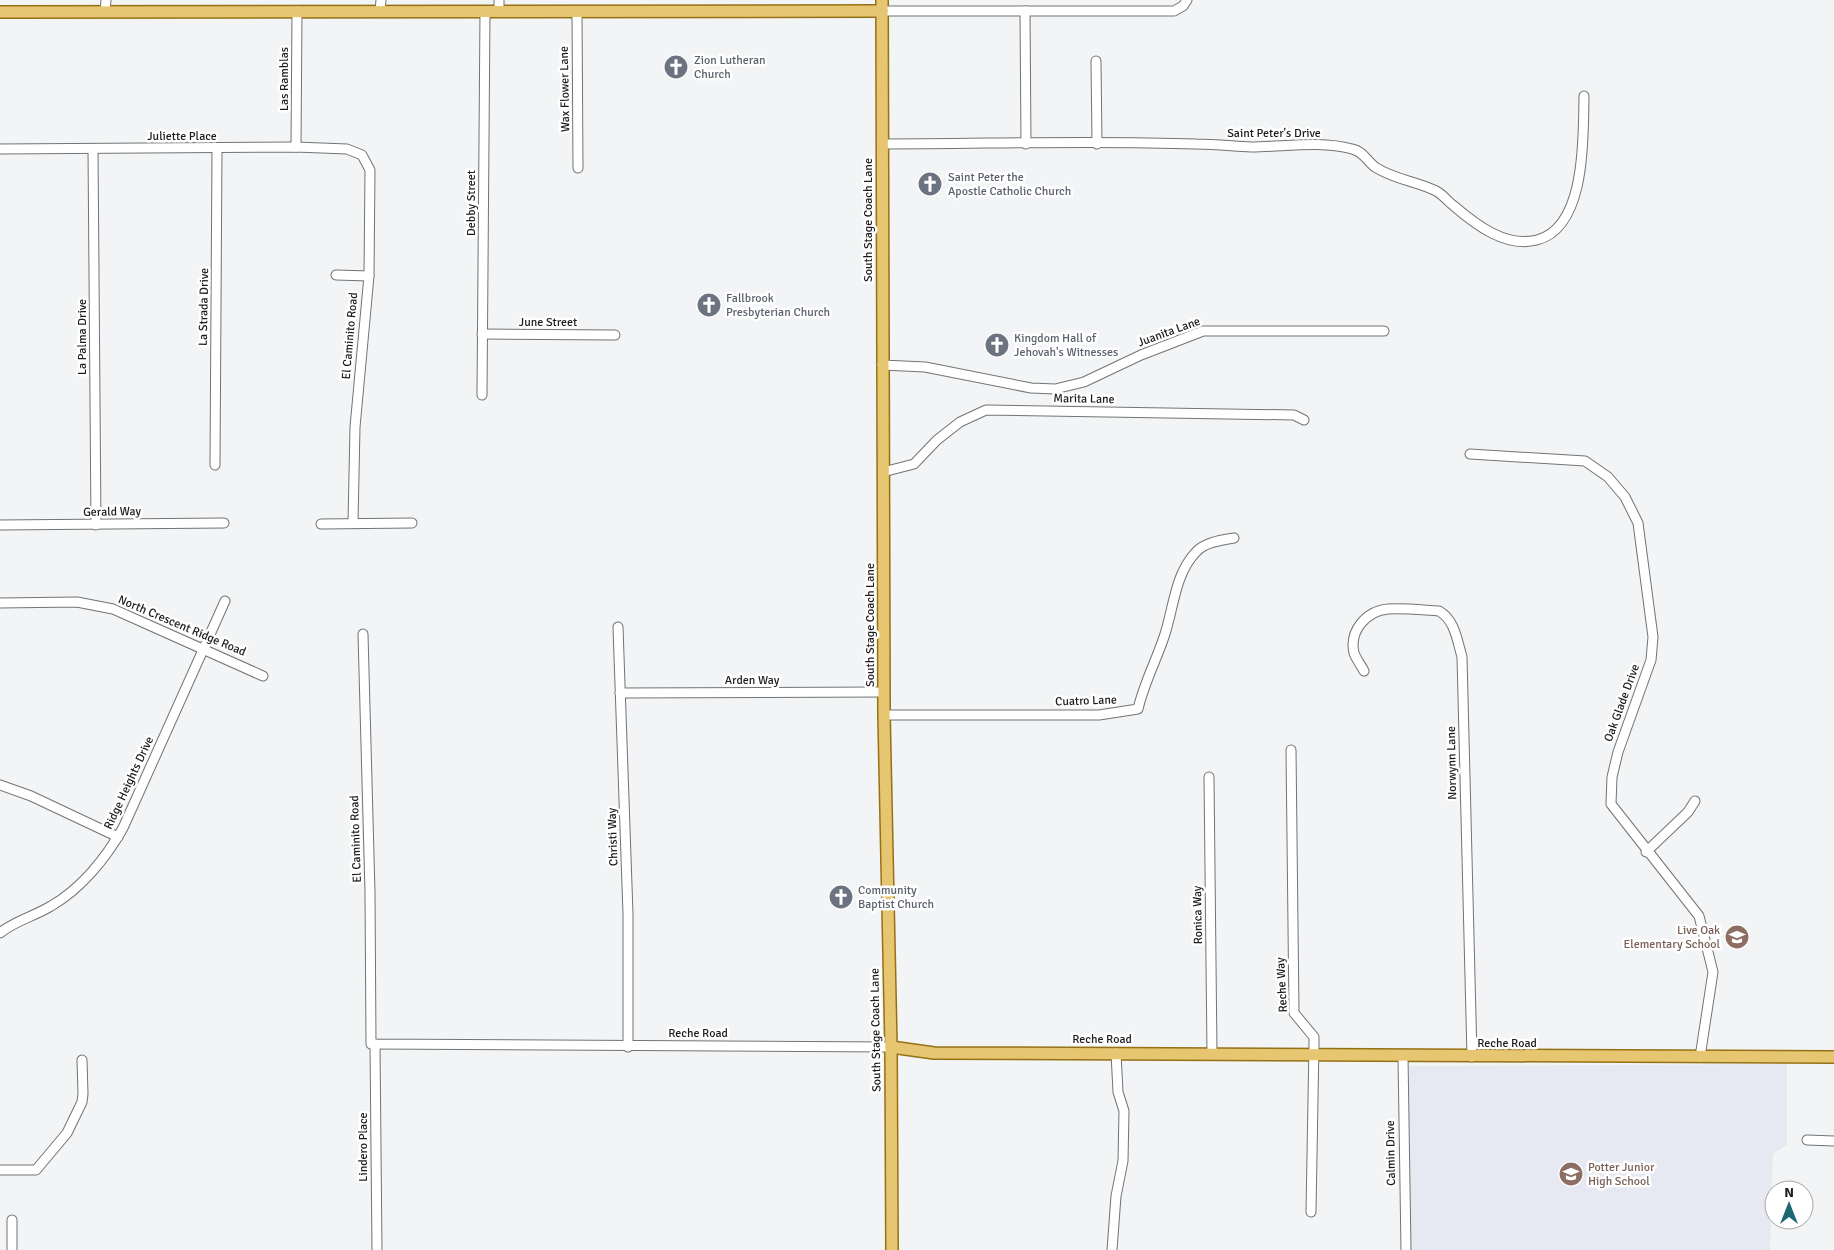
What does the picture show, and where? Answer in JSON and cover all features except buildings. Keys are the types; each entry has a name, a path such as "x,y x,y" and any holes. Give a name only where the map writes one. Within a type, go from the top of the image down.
{"main road":[{"path":"0,12 106,5 297,11 380,5 485,11 499,6 576,11 882,6"},
{"name":"South Stage Coach Lane","path":"882,6 884,715 891,1047 892,1250"},
{"name":"Reche Road","path":"891,1047 934,1053 1212,1053 1472,1057 1834,1057"}],"street":[{"path":"882,6 1025,11 1174,11 1183,6 1187,0"},
{"name":"Las Ramblas","path":"296,147 297,11"},
{"name":"Debby Street","path":"482,395 485,11"},
{"name":"Wax Flower Lane","path":"576,11 578,168"},
{"path":"1025,11 1026,144"},
{"path":"1096,60 1097,144"},
{"name":"Saint Peter's Drive","path":"882,144 1195,144 1252,147 1302,144 1353,149 1362,153 1375,166 1393,176 1436,191 1493,234 1522,242 1546,236 1559,224 1571,204 1579,180 1583,157 1584,96"},
{"name":"Juliette Place","path":"0,149 296,147 347,149 362,155"},
{"name":"La Palma Drive","path":"93,149 96,525"},
{"name":"La Strada Drive","path":"215,465 217,149"},
{"name":"El Caminito Road","path":"353,522 355,434 369,276 370,170 362,155"},
{"path":"336,275 369,276"},
{"name":"Juanita Lane","path":"882,365 925,367 1031,388 1055,390 1084,382 1203,331 1384,331"},
{"name":"June Street","path":"482,334 615,335"},
{"name":"Marita Lane","path":"883,472 914,464 937,440 960,422 986,410 1294,415 1304,420"},
{"name":"Oak Glade Drive","path":"1470,454 1585,461 1608,477 1625,498 1638,523 1653,637 1651,660 1618,752 1612,777 1610,804 1646,852 1680,889 1699,916 1713,972 1700,1057"},
{"path":"321,524 353,522 412,523"},
{"name":"Gerald Way","path":"0,525 224,523"},
{"name":"Cuatro Lane","path":"884,715 1099,715 1138,709 1143,688 1164,636 1184,568 1197,551 1219,540 1234,538"},
{"name":"Ridge Heights Drive","path":"0,932 52,906 74,890 104,858 118,837 225,601"},
{"name":"North Crescent Ridge Road","path":"0,603 77,602 96,604 113,609 204,647 263,676"},
{"name":"Norwynn Lane","path":"1364,671 1354,653 1354,632 1364,620 1376,612 1387,609 1439,611 1452,622 1462,656 1472,1057"},
{"name":"Christi Way","path":"618,627 628,914 628,1047"},
{"name":"El Caminito Road","path":"363,634 373,1044"},
{"name":"Arden Way","path":"620,693 884,692"},
{"name":"Reche Way","path":"1291,750 1294,1013 1314,1037 1311,1212"},
{"name":"Ronica Way","path":"1209,777 1212,1053"},
{"path":"0,785 31,796 118,837"},
{"path":"1646,852 1688,812 1695,801"},
{"name":"Reche Road","path":"373,1044 628,1047 891,1047"},
{"name":"Lindero Place","path":"373,1044 376,1250"},
{"path":"1112,1250 1116,1196 1123,1161 1124,1129 1124,1111 1118,1092 1116,1053"},
{"name":"Calmin Drive","path":"1403,1056 1406,1250"},
{"path":"0,1170 36,1170 67,1133 84,1094 82,1060"},
{"path":"1807,1140 1834,1141"},
{"path":"12,1220 12,1250"}],"shaded area":[{"path":"1787,1064 1787,1145 1773,1154 1772,1180 1764,1180 1764,1230 1771,1230 1770,1250 1411,1250 1408,1156 1409,1066"}],"place":[{"name":"Zion Lutheran Church","path":"676,67"},
{"name":"Saint Peter the Apostle Catholic Church","path":"930,184"},
{"name":"Fallbrook Presbyterian Church","path":"709,305"},
{"name":"Kingdom Hall of Jehovah's Witnesses","path":"997,345"},
{"name":"Community Baptist Church","path":"841,897"},
{"name":"Live Oak Elementary School","path":"1737,937"},
{"name":"Potter Junior High School","path":"1571,1174"}]}
